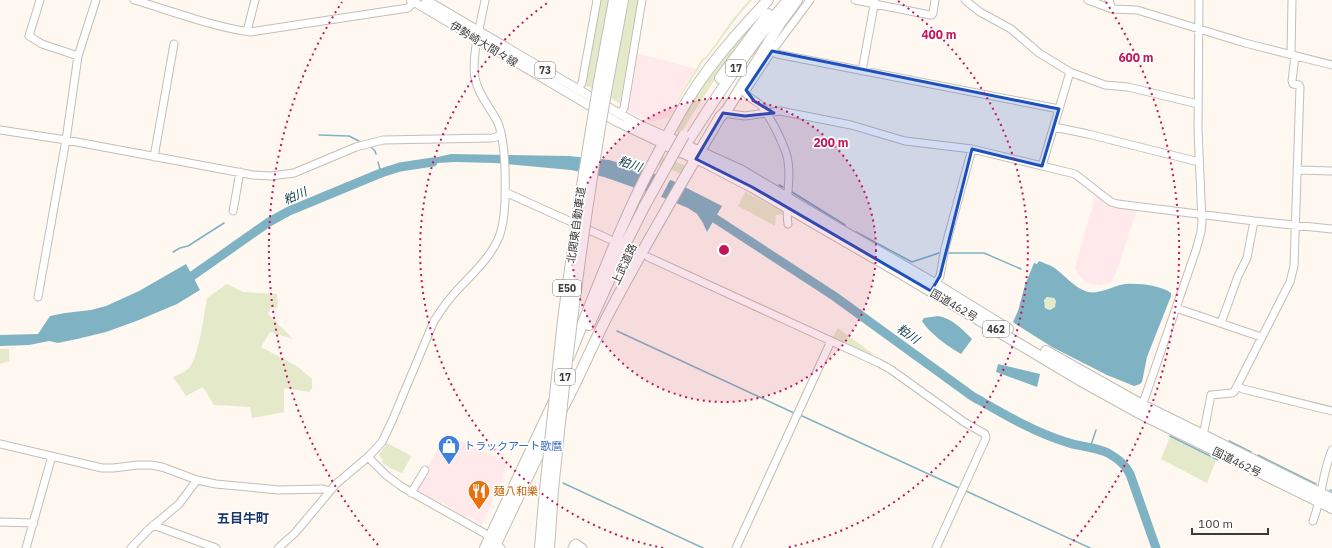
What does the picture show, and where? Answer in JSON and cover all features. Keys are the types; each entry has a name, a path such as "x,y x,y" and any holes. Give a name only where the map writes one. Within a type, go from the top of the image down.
{"highway":[{"name":"北関東自動車道","path":"602,89 614,0"},
{"name":"北関東自動車道","path":"540,548 549,490 563,320 579,204 602,89 623,0"},
{"path":"557,395 563,371 617,237 651,166 691,94 711,66 768,0"},
{"name":"上武道路","path":"495,545 557,395 608,281 724,72 779,0"},
{"name":"上武道路","path":"687,137 754,43 788,0"},
{"path":"548,434 569,397 606,320 663,215 698,155 777,28 798,7"},
{"name":"国道462号","path":"665,140 698,155 736,178 787,202 933,288 1083,382 1203,436 1320,498 1332,508"},
{"name":"上武道路","path":"485,548 495,545 548,434 648,208"},
{"name":"国道462号","path":"1141,409 1320,498 1332,499"},
{"name":"北関東自動車道","path":"549,490 549,548"}],"main road":[{"name":"伊勢崎大間々線","path":"426,0 665,140"},
{"name":"伊勢崎大間々線","path":"413,1 617,122 665,140"}],"street":[{"path":"40,0 29,36 42,44 78,56"},
{"path":"38,297 66,140 78,56 96,0"},
{"path":"134,0 216,25 250,32 408,8 413,1"},
{"path":"247,31 255,0"},
{"path":"278,548 294,533 330,491 368,457 382,442 388,431 428,334 440,310 486,259 497,242 504,218 505,189 503,147 497,122 479,91 476,82 474,64 485,0"},
{"path":"578,90 582,83 597,0"},
{"path":"620,114 624,108 642,0"},
{"path":"788,224 788,171 786,154 762,106 749,97 745,92 772,51 798,7 810,0"},
{"path":"855,0 875,2 930,15 933,13 935,0"},
{"path":"965,0 980,12 1011,28 1038,53 1070,72 1105,85 1128,87 1198,104"},
{"path":"1088,0 1112,9 1137,10 1245,43 1332,65"},
{"path":"1109,0 1112,9"},
{"path":"1141,409 1200,241 1202,214 1198,104 1199,0"},
{"path":"1203,436 1211,395 1232,393 1237,386 1285,294 1294,266 1300,87 1293,84 1292,81 1292,0"},
{"path":"862,71 875,2"},
{"path":"154,157 174,44"},
{"path":"772,51 777,54 1059,109"},
{"path":"1042,166 1070,72"},
{"path":"723,113 745,116 780,111 851,125 905,141 972,149 1075,174 1114,203 1254,222 1332,230"},
{"path":"1054,127 1199,162"},
{"path":"0,130 66,140 154,157 270,176 289,174 303,170 361,146 383,140 492,138 501,134"},
{"path":"933,288 940,276 945,248 972,149"},
{"path":"1297,170 1332,171"},
{"path":"233,211 240,172"},
{"path":"505,189 609,239"},
{"path":"1220,323 1238,276 1246,261 1254,222"},
{"path":"648,257 890,369 964,422 986,435 936,548"},
{"path":"1176,308 1262,337"},
{"path":"736,548 831,341"},
{"path":"1237,386 1293,402 1332,411"},
{"path":"0,444 102,468 145,464 157,465 197,480 216,484 265,489 323,489 330,491"},
{"path":"1313,521 1320,498 1325,471 1332,450"},
{"path":"26,548 52,456"},
{"path":"368,457 386,475 411,493 483,532 495,545"},
{"path":"411,493 425,470"},
{"path":"131,548 153,526 179,504 197,480"},
{"path":"0,522 34,523"},
{"path":"153,526 216,548"},
{"path":"572,548 574,544 583,548"}],"highlighted area":[{"path":"772,51 1059,109 1042,166 972,149 940,276 931,291 752,187 696,159 723,113 745,116 774,113 754,101 746,90"}],"shaded area":[{"path":"636,53 696,69 669,118 650,122 628,112 627,108"},
{"path":"1096,194 1111,205 1137,209 1118,268 1112,281 1100,285 1086,283 1078,274 1075,267"},
{"path":"445,434 509,463 483,523 481,524 468,516 466,518 442,503 416,491"}],"green space":[{"path":"600,0 609,0 593,88 584,85"},
{"path":"629,0 638,0 620,104 610,97"},
{"path":"749,0 752,0 704,60 669,118 681,94 702,59 706,57 733,19"},
{"path":"771,0 774,0 724,66 680,135 673,129 693,94"},
{"path":"660,155 688,167 684,175 655,163"},
{"path":"745,192 785,213 784,215 776,215 775,226 738,206"},
{"path":"227,284 243,292 277,294 278,307 270,309 268,314 293,339 270,332 261,347 298,367 312,379 312,388 309,392 284,388 284,412 252,418 250,407 214,405 203,387 186,396 173,377 189,368 193,362 201,335 207,298"},
{"path":"1048,297 1052,297 1056,303 1052,309 1048,309 1044,305 1044,301"},
{"path":"838,328 872,353 872,357 832,338"},
{"path":"0,349 9,349 9,361 0,364"},
{"path":"1170,437 1216,460 1207,483 1161,459"},
{"path":"387,443 411,457 402,473 392,469 382,462 383,460 379,455"}],"water":[{"path":"451,154 569,156 609,160 641,169 673,181 722,206 707,232 697,214 688,208 604,177 571,170 495,163 455,162 421,164 429,159"},
{"path":"1039,261 1051,266 1069,281 1088,292 1100,291 1125,284 1132,284 1154,286 1171,293 1147,357 1142,382 1140,384 1134,386 1107,375 1052,347 1013,322 1034,263 1037,264","holes":["1047,297 1054,298 1056,301 1055,307 1050,310 1045,308 1044,300"]},
{"path":"186,264 200,290 177,304 106,332 77,339 58,343 49,341 29,345 0,346 0,335 38,334 50,316 91,310 106,306 139,291"},
{"path":"938,316 953,322 972,339 961,354 934,335 922,321 924,318"},
{"path":"998,364 1040,374 1037,387 996,372"}],"pier":[{"path":"659,174 671,178 660,199 647,195"}],"waterway":[{"path":"319,135 349,136 359,141"},
{"path":"372,148 376,154"},
{"path":"378,162 381,173"},
{"name":"粕川","path":"181,281 192,276 269,222 289,211 381,173 400,167 433,162"},
{"path":"779,185 783,187"},
{"path":"792,192 845,225"},
{"name":"粕川","path":"705,212 834,296 972,396 1018,422 1042,433 1071,444 1103,451 1118,460 1126,467 1130,474 1156,548"},
{"path":"173,252 188,246 224,223"},
{"path":"856,232 912,262 939,253"},
{"path":"948,253 984,253 1021,269"},
{"path":"617,331 794,413"},
{"path":"800,415 959,488"},
{"path":"1090,448 1096,430"},
{"path":"1170,436 1218,460"},
{"path":"1229,441 1251,452"},
{"path":"1258,455 1316,484"},
{"path":"563,483 703,548"},
{"path":"966,491 1090,548"}],"tunnel":[{"path":"622,245 645,255"}],"place":[{"name":"トラックアート歌麿","path":"449,466"},
{"name":"麺八和樂","path":"479,510"}],"district":[{"name":"五目牛町","path":"243,518"}]}
